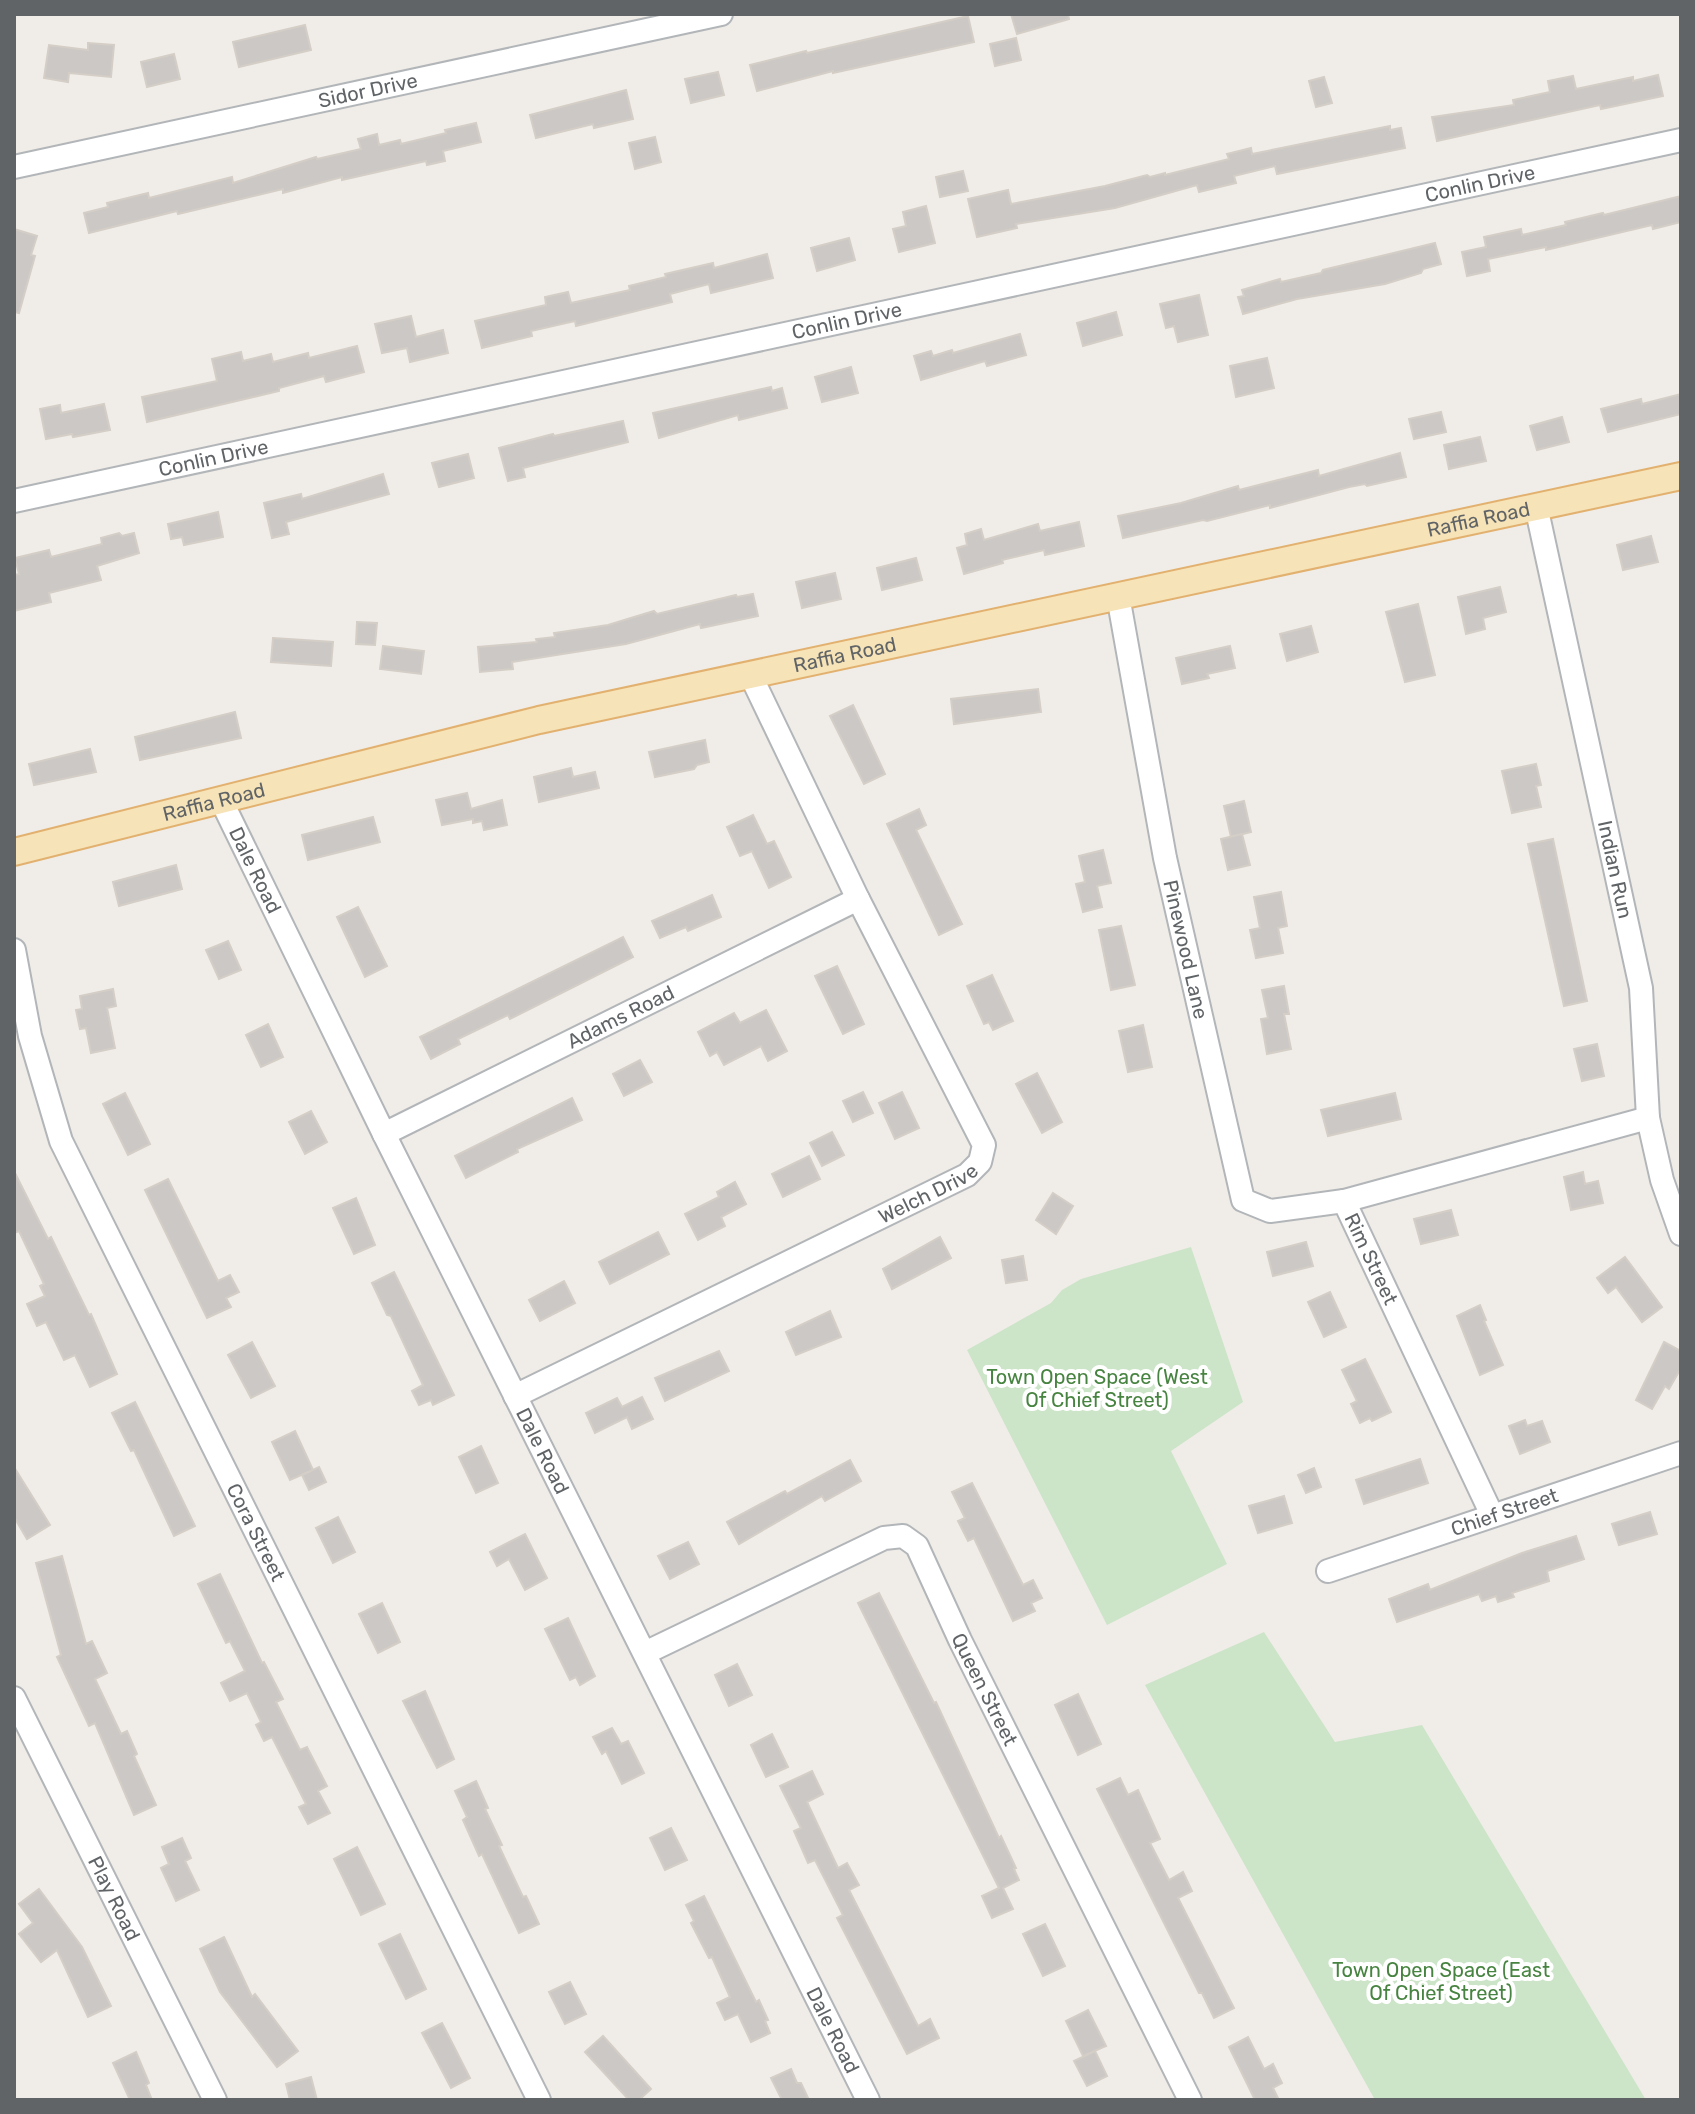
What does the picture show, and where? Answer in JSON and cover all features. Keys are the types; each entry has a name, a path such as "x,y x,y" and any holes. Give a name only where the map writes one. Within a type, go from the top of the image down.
{"main road":[{"name":"Raffia Road","path":"14,852 539,720 1681,476"}],"street":[{"name":"Sidor Drive","path":"14,167 721,14"},
{"name":"Conlin Drive","path":"14,501 1681,140"},
{"name":"Indian Run","path":"1536,506 1641,988 1648,1118 1662,1180 1681,1234"},
{"name":"Pinewood Lane","path":"1118,596 1165,858 1243,1200 1270,1211 1344,1201"},
{"name":"Welch Drive","path":"515,1396 967,1175 980,1162 984,1145 858,899 751,676"},
{"name":"Dale Road","path":"221,800 384,1134 868,2100"},
{"name":"Adams Road","path":"384,1134 858,899"},
{"name":"Cora Street","path":"14,950 30,1036 61,1141 539,2100"},
{"name":"Rim Street","path":"1492,1515 1344,1201 1648,1118"},
{"name":"Chief Street","path":"1328,1571 1681,1453"},
{"name":"Queen Street","path":"645,1653 884,1538 903,1536 917,1546 960,1640 1190,2100"},
{"name":"Play Road","path":"14,1698 215,2100"}],"green space":[{"name":"Town Open Space (West Of Chief Street)","path":"1191,1247 1243,1402 1171,1451 1227,1564 1107,1625 967,1350 1051,1303 1062,1290 1081,1279"},
{"name":"Town Open Space (East Of Chief Street)","path":"1264,1632 1335,1742 1422,1725 1646,2100 1375,2100 1145,1685"}],"building":[{"path":"1011,14 1068,14 1069,19 1017,34"},
{"path":"968,16 974,42 833,71 757,91 750,65"},
{"path":"305,25 311,50 239,67 233,42"},
{"path":"1016,38 1021,60 995,66 990,44"},
{"path":"88,43 114,45 111,77 69,73 68,82 44,78 49,45 88,50"},
{"path":"174,54 180,79 147,87 141,62"},
{"path":"718,72 724,95 691,103 685,79"},
{"path":"1658,75 1663,96 1601,109 1600,105 1437,141 1432,117 1514,105 1513,100 1550,92 1548,81 1573,76 1576,89"},
{"path":"1324,77 1332,103 1316,107 1309,81"},
{"path":"626,90 633,119 594,128 593,124 536,138 530,115"},
{"path":"476,123 481,142 443,151 445,161 427,165 426,161 342,180 342,177 283,193 283,189 89,233 84,213 108,207 107,203 148,193 149,198 232,177 233,183 316,157 361,149 358,139 377,134 379,145 400,140 401,144"},
{"path":"1390,126 1390,130 1401,128 1405,148 1277,174 1275,166 1234,176 1236,183 1199,192 1197,185 1115,208 1016,224 1017,228 977,237 968,199 1008,190 1011,204 1147,175 1165,175 1229,159 1227,154 1251,148 1252,154"},
{"path":"655,137 661,162 635,169 629,143"},
{"path":"963,171 968,191 940,197 936,177"},
{"path":"1681,196 1681,222 1653,229 1652,225 1546,250 1546,247 1488,259 1490,271 1467,276 1462,252 1486,247 1484,237 1521,229 1522,235"},
{"path":"926,206 935,243 899,252 893,229 906,226 903,212"},
{"path":"14,229 37,236 31,255 35,256 19,313 14,312"},
{"path":"849,238 855,260 817,271 811,248"},
{"path":"1435,243 1441,264 1423,269 1421,273 1385,284 1297,299 1243,314 1238,297 1244,296 1242,290"},
{"path":"767,254 773,278 711,293 709,284 670,294 672,302 576,326 575,321 531,331 532,336 482,348 475,321 546,305 545,297 568,292 571,303 630,290 629,286 666,277 665,274 713,263 714,268"},
{"path":"1199,295 1208,335 1178,342 1174,326 1166,328 1160,304"},
{"path":"1116,312 1122,335 1083,346 1077,323"},
{"path":"411,316 416,337 443,330 448,353 410,362 407,348 382,353 375,324"},
{"path":"1020,334 1026,355 987,366 985,361 921,380 914,356 931,351 933,356 952,350 953,353"},
{"path":"357,346 364,372 326,382 324,376 279,388 279,391 147,422 142,397 217,381 212,359 241,352 243,361 271,354 273,362 308,353 309,358"},
{"path":"1267,358 1274,388 1236,397 1230,366"},
{"path":"851,367 858,393 822,402 815,377"},
{"path":"771,387 772,391 782,388 787,408 739,420 738,415 659,438 653,413"},
{"path":"1681,394 1681,414 1608,432 1601,409 1641,399 1642,404"},
{"path":"104,404 110,430 46,439 40,409 60,405 61,413"},
{"path":"1441,412 1446,432 1414,439 1409,419"},
{"path":"1562,417 1569,442 1537,450 1530,426"},
{"path":"623,421 628,442 523,468 525,477 508,481 499,448"},
{"path":"1480,437 1486,461 1449,469 1444,445"},
{"path":"1400,453 1406,477 1123,538 1118,516 1318,470 1319,476"},
{"path":"468,454 474,478 439,487 432,463"},
{"path":"383,474 389,494 286,522 289,534 272,538 264,503 301,494 302,499"},
{"path":"218,512 223,537 184,545 182,537 171,539 168,524"},
{"path":"1079,522 1084,546 1045,555 1044,550 1002,560 1003,563 964,574 957,548 967,545 965,534 981,529 984,540 1038,524 1040,531"},
{"path":"119,533 122,536 134,533 139,553 97,566 101,580 49,593 51,602 14,611 14,575 19,574 15,558 49,550 51,557 102,544 101,538"},
{"path":"1651,536 1658,562 1623,570 1617,545"},
{"path":"916,558 922,580 882,590 877,568"},
{"path":"835,573 841,599 802,608 796,582"},
{"path":"1500,587 1506,612 1483,618 1485,629 1466,634 1458,597"},
{"path":"753,594 758,616 701,628 700,624 626,644 512,662 513,669 480,672 478,647 537,642 536,639 555,637 554,633 608,625 654,611 657,614 736,595"},
{"path":"1418,604 1435,675 1405,682 1386,612"},
{"path":"357,622 377,623 375,645 356,644"},
{"path":"1311,626 1318,652 1287,661 1280,634"},
{"path":"273,638 333,642 331,666 271,662"},
{"path":"383,646 424,651 421,674 380,669"},
{"path":"1230,646 1235,668 1182,684 1176,658"},
{"path":"1038,689 1041,712 954,724 951,699"},
{"path":"853,705 885,774 864,784 830,716"},
{"path":"235,712 241,738 140,760 135,737"},
{"path":"705,740 709,762 694,769 655,777 649,752"},
{"path":"90,749 96,772 34,785 29,764"},
{"path":"1536,764 1541,785 1536,786 1541,807 1512,813 1502,771"},
{"path":"571,768 573,777 595,772 599,788 539,802 534,777"},
{"path":"467,793 471,809 502,800 507,825 484,830 482,821 473,823 473,819 442,825 436,800"},
{"path":"1244,801 1251,832 1231,837 1224,806"},
{"path":"919,809 926,825 916,830 962,924 939,935 887,824"},
{"path":"753,815 767,844 774,841 791,877 769,888 752,851 740,856 727,827"},
{"path":"373,817 380,842 308,860 302,835"},
{"path":"1242,834 1250,865 1228,870 1221,839"},
{"path":"1553,839 1587,1001 1564,1006 1528,844"},
{"path":"1103,850 1111,883 1097,886 1102,907 1083,912 1076,884 1085,882 1079,856"},
{"path":"176,865 182,889 119,906 113,882"},
{"path":"1281,892 1287,926 1278,928 1283,953 1256,958 1250,930 1260,928 1254,897"},
{"path":"712,895 721,917 688,931 686,927 660,938 652,921"},
{"path":"358,907 387,966 365,977 337,917"},
{"path":"1121,926 1135,985 1111,990 1099,930"},
{"path":"623,937 633,957 510,1019 508,1015 458,1039 460,1044 431,1059 420,1037"},
{"path":"228,941 241,970 219,979 206,950"},
{"path":"837,966 864,1024 843,1034 815,976"},
{"path":"992,975 1013,1021 993,1030 989,1022 984,1024 967,986"},
{"path":"1284,986 1289,1014 1284,1014 1291,1049 1267,1054 1261,1019 1268,1018 1262,990"},
{"path":"113,989 116,1006 107,1008 115,1048 91,1053 86,1028 80,1029 76,1010 82,1009 80,996"},
{"path":"766,1010 787,1051 768,1061 761,1046 724,1065 717,1052 710,1056 698,1032 734,1013 740,1023"},
{"path":"268,1024 283,1057 261,1067 246,1035"},
{"path":"1143,1025 1152,1067 1128,1072 1119,1031"},
{"path":"1597,1044 1604,1076 1582,1081 1574,1049"},
{"path":"640,1060 652,1082 624,1096 613,1074"},
{"path":"1037,1073 1062,1122 1042,1133 1016,1084"},
{"path":"863,1092 873,1113 853,1122 843,1101"},
{"path":"902,1092 919,1128 895,1139 879,1103"},
{"path":"125,1093 150,1144 128,1155 103,1104"},
{"path":"1395,1093 1401,1119 1328,1136 1321,1110"},
{"path":"572,1098 582,1120 517,1149 518,1152 466,1178 455,1156"},
{"path":"311,1111 327,1142 305,1154 289,1122"},
{"path":"832,1132 844,1155 822,1166 810,1143"},
{"path":"809,1156 820,1179 783,1197 772,1174"},
{"path":"14,1171 91,1314 117,1374 90,1387 75,1355 64,1360 46,1322 37,1326 27,1304 45,1296 40,1286 44,1284 19,1231 14,1233"},
{"path":"1583,1172 1585,1184 1598,1181 1603,1203 1571,1210 1564,1177"},
{"path":"168,1179 218,1281 230,1275 239,1292 226,1298 231,1307 207,1318 145,1190"},
{"path":"735,1182 746,1204 721,1217 725,1226 698,1240 685,1214 719,1197 717,1192"},
{"path":"1053,1193 1073,1206 1056,1234 1036,1220"},
{"path":"356,1198 375,1245 354,1254 333,1208"},
{"path":"1451,1210 1458,1235 1421,1244 1414,1219"},
{"path":"658,1232 669,1254 610,1284 599,1262"},
{"path":"940,1237 951,1258 892,1289 883,1269"},
{"path":"1306,1242 1313,1266 1273,1276 1267,1252"},
{"path":"1023,1256 1027,1280 1006,1283 1002,1260"},
{"path":"1625,1257 1662,1307 1642,1322 1616,1287 1608,1293 1597,1278"},
{"path":"394,1272 454,1395 433,1405 431,1400 419,1405 412,1391 423,1385 372,1283"},
{"path":"564,1281 575,1303 540,1321 529,1300"},
{"path":"1330,1292 1346,1327 1324,1337 1308,1302"},
{"path":"1480,1305 1503,1365 1480,1375 1457,1316"},
{"path":"830,1311 841,1337 796,1355 786,1332"},
{"path":"252,1342 275,1386 251,1398 228,1355"},
{"path":"1664,1342 1681,1351 1681,1368 1669,1389 1665,1386 1652,1409 1636,1400"},
{"path":"719,1351 729,1371 665,1401 655,1378"},
{"path":"1365,1359 1391,1412 1360,1423 1351,1404 1357,1401 1342,1370"},
{"path":"642,1397 653,1419 632,1429 627,1417 595,1433 586,1413 617,1398 622,1407"},
{"path":"135,1402 195,1526 174,1536 134,1450 131,1451 112,1413"},
{"path":"1525,1420 1527,1426 1542,1421 1550,1442 1520,1454 1509,1426"},
{"path":"295,1431 313,1470 290,1480 272,1442"},
{"path":"481,1446 498,1483 476,1493 459,1457"},
{"path":"1420,1459 1428,1483 1364,1504 1356,1480"},
{"path":"850,1460 861,1481 825,1501 822,1496 739,1544 727,1522"},
{"path":"14,1467 50,1525 27,1539 14,1517"},
{"path":"319,1467 326,1482 309,1490 302,1475"},
{"path":"1314,1468 1321,1487 1306,1493 1298,1475"},
{"path":"972,1483 1023,1585 1033,1580 1042,1598 1031,1603 1035,1611 1013,1621 974,1538 968,1541 958,1521 965,1518 952,1492"},
{"path":"1284,1496 1292,1523 1258,1533 1249,1506"},
{"path":"1650,1512 1657,1534 1619,1545 1612,1524"},
{"path":"338,1517 355,1552 333,1563 316,1528"},
{"path":"525,1534 547,1578 525,1590 509,1559 497,1566 490,1552"},
{"path":"1576,1536 1584,1559 1547,1571 1549,1581 1512,1593 1514,1597 1498,1602 1496,1596 1482,1601 1479,1594 1397,1622 1389,1599 1428,1584 1430,1590 1522,1553"},
{"path":"688,1542 699,1564 670,1579 658,1556"},
{"path":"62,1556 86,1644 92,1641 107,1673 95,1679 121,1734 127,1731 137,1754 134,1756 156,1805 134,1815 95,1723 89,1726 57,1657 61,1655 36,1563"},
{"path":"220,1574 262,1663 283,1699 276,1702 300,1750 307,1747 327,1786 318,1791 330,1813 308,1824 299,1807 306,1804 272,1737 264,1741 256,1725 261,1722 247,1693 230,1701 221,1683 245,1671 230,1641 226,1643 198,1584"},
{"path":"879,1593 936,1702 1016,1868 1019,1880 1003,1888 1013,1909 992,1918 982,1896 999,1888 858,1603"},
{"path":"382,1603 400,1642 378,1653 359,1614"},
{"path":"568,1618 595,1676 580,1685 576,1677 570,1680 545,1629"},
{"path":"737,1664 752,1695 729,1706 715,1675"},
{"path":"425,1691 454,1759 437,1768 403,1701"},
{"path":"1078,1694 1101,1744 1078,1755 1055,1705"},
{"path":"612,1728 621,1744 628,1741 644,1773 622,1784 606,1751 602,1754 593,1737"},
{"path":"772,1734 788,1767 766,1777 751,1745"},
{"path":"812,1771 823,1794 807,1802 838,1868 847,1863 859,1885 849,1890 918,2026 930,2019 939,2038 907,2054 837,1918 843,1915 815,1860 808,1863 794,1831 801,1828 780,1786"},
{"path":"1120,1778 1128,1795 1138,1790 1160,1839 1150,1843 1169,1880 1183,1872 1192,1891 1178,1898 1234,2008 1214,2018 1097,1789"},
{"path":"476,1781 502,1845 499,1846 539,1924 519,1933 463,1820 467,1817 455,1791"},
{"path":"671,1828 687,1860 665,1870 650,1838"},
{"path":"182,1838 191,1858 185,1861 199,1890 176,1901 161,1868 169,1864 162,1847"},
{"path":"357,1847 385,1904 361,1915 334,1859"},
{"path":"39,1889 82,1947 111,2006 88,2017 57,1950 41,1962 19,1934 33,1923 19,1904"},
{"path":"704,1896 756,2002 759,2000 768,2020 765,2021 770,2033 751,2042 738,2014 725,2020 717,2003 730,1997 712,1957 709,1958 691,1923 694,1921 686,1905"},
{"path":"1045,1924 1065,1966 1043,1976 1023,1934"},
{"path":"400,1934 426,1989 406,1999 379,1944"},
{"path":"224,1937 252,1997 255,1994 298,2051 277,2067 220,1992 200,1949"},
{"path":"570,1982 586,2014 565,2024 549,1992"},
{"path":"1088,2010 1106,2046 1083,2056 1066,2021"},
{"path":"442,2023 470,2078 451,2088 422,2033"},
{"path":"603,2036 651,2089 639,2100 629,2100 585,2052"},
{"path":"1248,2037 1264,2069 1273,2064 1282,2083 1273,2088 1279,2100 1255,2100 1229,2047"},
{"path":"1095,2051 1107,2076 1087,2086 1074,2061"},
{"path":"136,2052 149,2083 146,2085 152,2100 130,2100 113,2063"},
{"path":"791,2069 809,2100 782,2100 771,2078"},
{"path":"311,2077 317,2100 290,2100 286,2084"}]}
